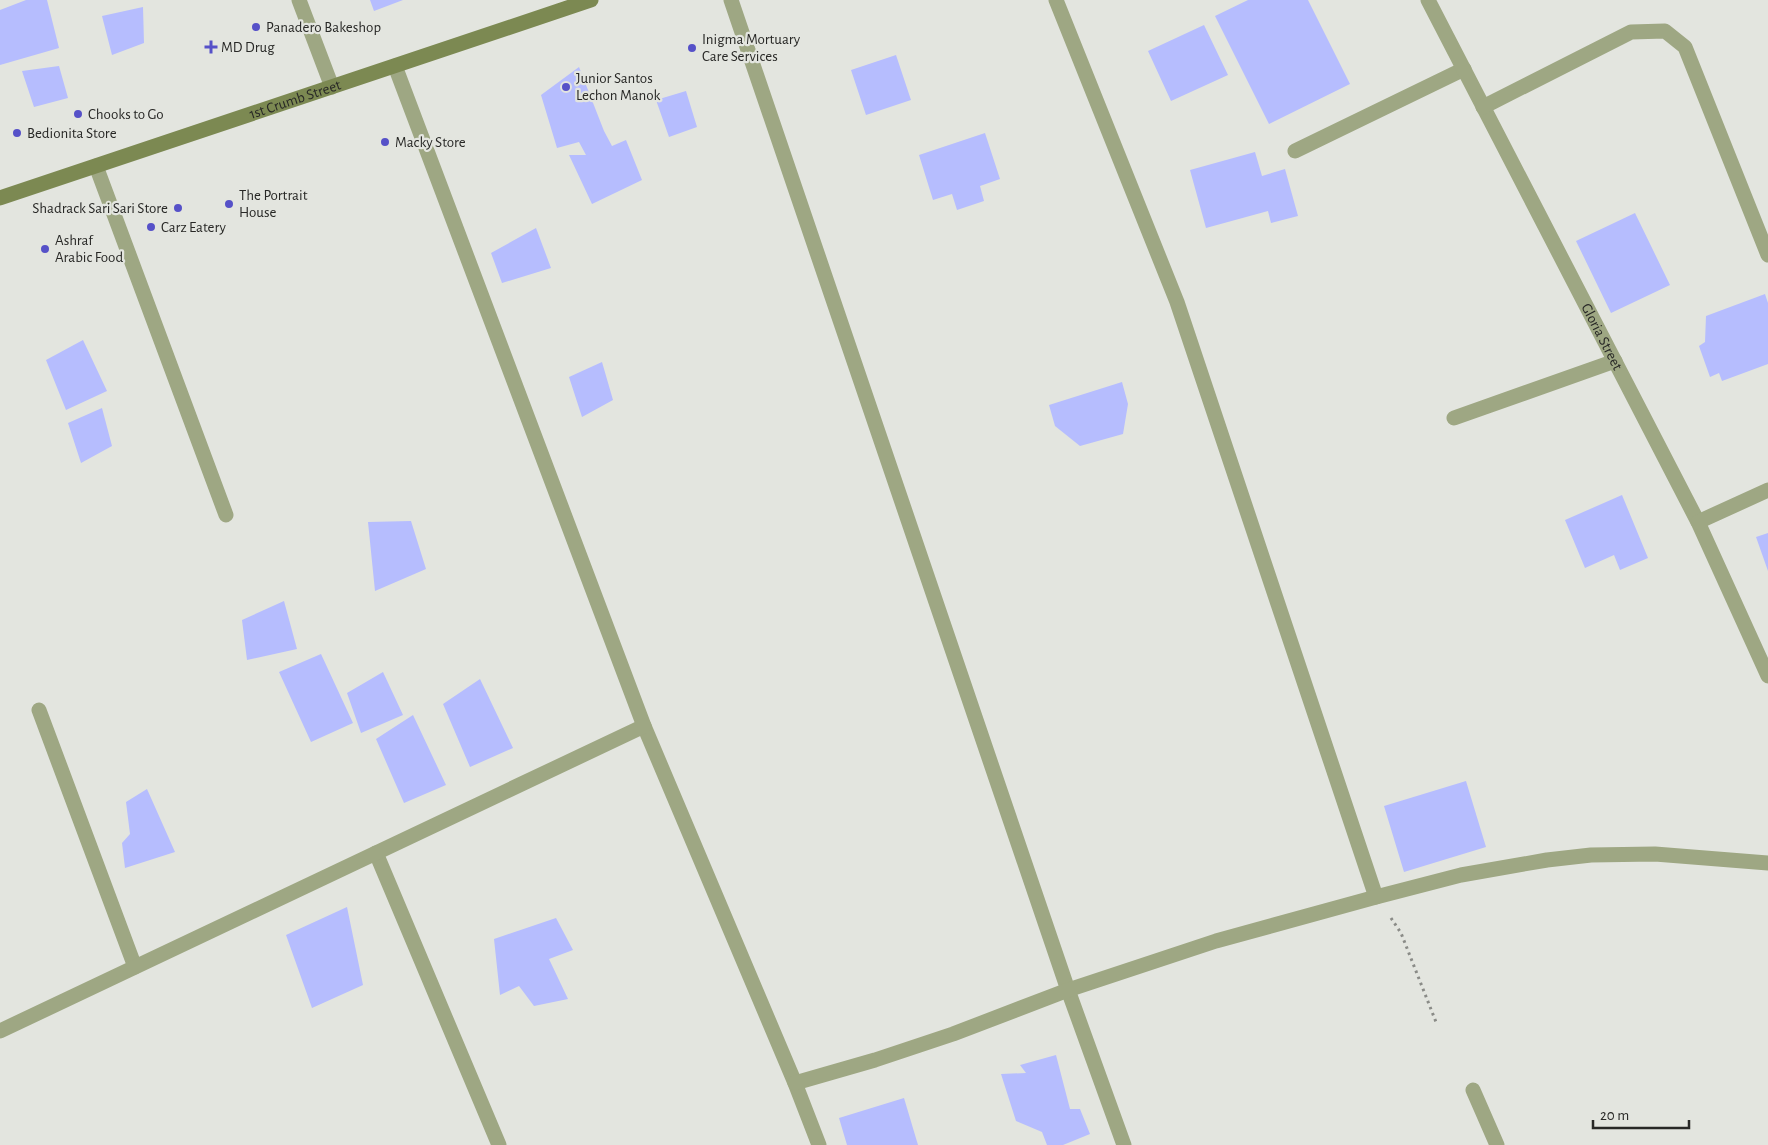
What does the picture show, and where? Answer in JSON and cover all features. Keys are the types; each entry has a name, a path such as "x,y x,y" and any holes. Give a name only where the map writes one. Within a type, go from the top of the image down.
{"main road":[{"name":"1st Crumb Street","path":"0,198 591,0"}],"street":[{"path":"299,0 332,87"},
{"path":"731,0 1068,990 1124,1145"},
{"path":"1056,0 1177,302 1376,897"},
{"name":"Gloria Street","path":"1428,0 1698,522 1768,676"},
{"path":"1483,107 1631,32 1664,31 1684,47 1768,255"},
{"path":"396,66 644,726 795,1083 819,1145"},
{"path":"1295,151 1464,69"},
{"path":"96,166 226,515"},
{"path":"1454,418 1615,361"},
{"path":"1698,522 1768,490"},
{"path":"39,710 135,967"},
{"path":"0,1032 644,726"},
{"path":"376,853 499,1145"},
{"path":"795,1083 875,1060 953,1034 1068,990 1216,941 1462,875 1547,860 1591,855 1655,854 1768,863"},
{"path":"1473,1090 1496,1145"}],"path":[{"path":"1376,897 1401,933 1436,1022"}],"building":[{"path":"26,0 47,0 59,48 0,65 0,10"},
{"path":"370,0 403,0 374,11"},
{"path":"1248,0 1308,0 1350,84 1269,124 1215,16"},
{"path":"143,7 144,43 112,55 102,16"},
{"path":"1204,25 1228,75 1171,101 1148,51"},
{"path":"896,55 911,100 866,115 851,70"},
{"path":"59,66 68,98 34,107 22,71"},
{"path":"579,67 604,131 612,146 626,140 642,180 592,204 569,155 586,155 579,142 557,148 541,95"},
{"path":"686,91 697,127 669,137 656,100"},
{"path":"985,133 1000,179 980,186 984,201 957,210 952,194 933,200 919,155"},
{"path":"1255,152 1262,176 1285,169 1298,216 1271,223 1268,211 1206,228 1190,170"},
{"path":"1635,213 1670,285 1611,313 1576,241"},
{"path":"536,228 551,268 502,283 491,253"},
{"path":"1765,294 1768,303 1768,364 1722,381 1719,373 1710,377 1699,346 1705,342 1706,316"},
{"path":"83,340 107,391 66,410 46,360"},
{"path":"602,362 613,400 582,417 569,377"},
{"path":"1122,382 1128,404 1123,434 1080,446 1055,426 1049,405"},
{"path":"102,408 112,446 81,463 68,423"},
{"path":"1622,495 1648,558 1620,570 1614,555 1585,568 1565,520"},
{"path":"411,521 426,569 375,591 368,522"},
{"path":"1768,533 1768,571 1756,537"},
{"path":"284,601 297,649 247,660 242,620"},
{"path":"321,654 353,723 311,742 279,672"},
{"path":"383,672 403,715 361,733 347,693"},
{"path":"480,679 513,748 470,767 443,704"},
{"path":"413,715 446,785 404,803 376,739"},
{"path":"1466,781 1486,847 1404,872 1384,806"},
{"path":"147,789 175,852 125,868 122,843 130,834 126,802"},
{"path":"347,907 363,985 312,1008 286,935"},
{"path":"556,918 573,950 549,959 568,999 534,1006 519,986 500,995 494,939"},
{"path":"1056,1055 1070,1109 1080,1109 1090,1134 1063,1145 1047,1145 1042,1132 1016,1121 1001,1074 1026,1073 1020,1065"},
{"path":"904,1098 918,1145 847,1145 839,1118"}],"place":[{"name":"Panadero Bakeshop","path":"256,27"},
{"name":"MD Drug","path":"211,47"},
{"name":"Inigma Mortuary Care Services","path":"692,48"},
{"name":"Junior Santos Lechon Manok","path":"566,87"},
{"name":"Chooks to Go","path":"78,114"},
{"name":"Bedionita Store","path":"17,133"},
{"name":"Macky Store","path":"385,142"},
{"name":"The Portrait House","path":"229,204"},
{"name":"Shadrack Sari Sari Store","path":"178,208"},
{"name":"Carz Eatery","path":"151,227"},
{"name":"Ashraf Arabic Food","path":"45,249"}]}
